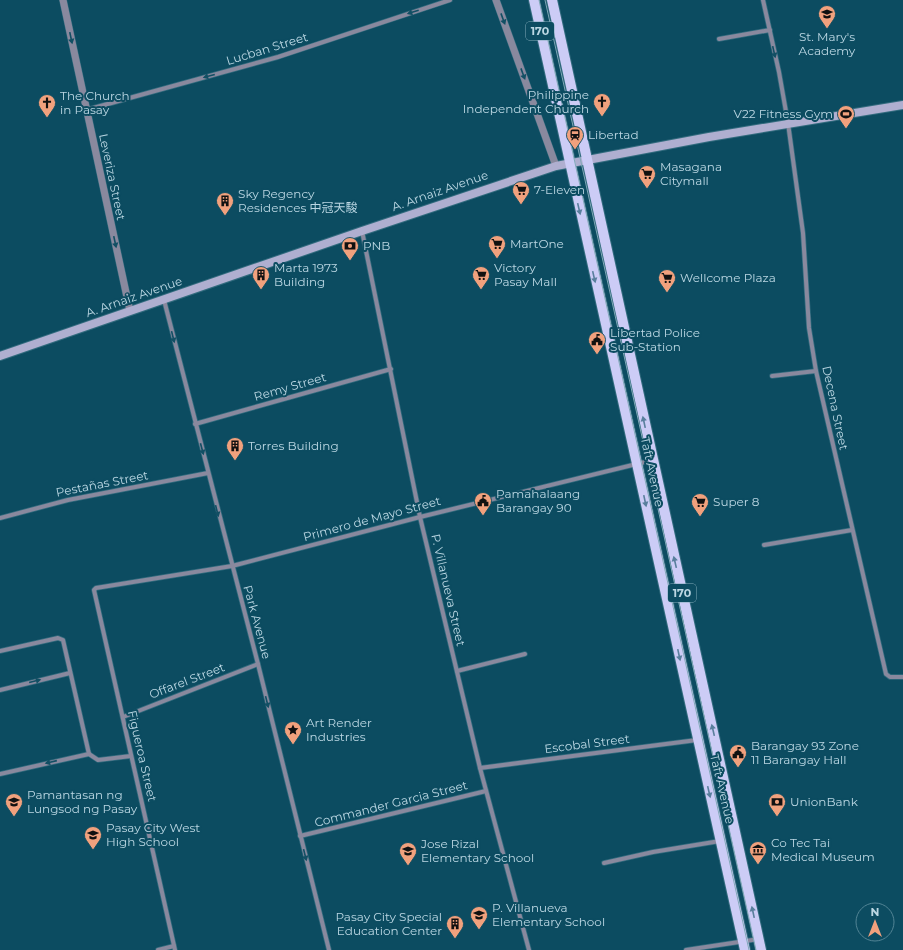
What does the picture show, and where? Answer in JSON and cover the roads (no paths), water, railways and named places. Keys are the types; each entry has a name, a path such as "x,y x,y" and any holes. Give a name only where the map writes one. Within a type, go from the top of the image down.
{"main road":[{"name":"Taft Avenue","path":"534,0 697,740 744,946"},
{"name":"Taft Avenue","path":"552,0 761,950"},
{"name":"A. Arnaiz Avenue","path":"0,356 362,231 556,166 587,159 788,123 903,105"},
{"path":"674,635 691,631"},
{"path":"703,764 719,760"},
{"path":"729,881 745,877"}],"street":[{"name":"Leveriza Street","path":"63,0 130,311"},
{"name":"Lucban Street","path":"86,110 278,57 450,0"},
{"path":"496,0 556,166"},
{"name":"Decena Street","path":"763,0 779,72 788,123 803,233 809,328 816,371 886,674 890,677 903,677"},
{"path":"719,39 770,30"},
{"name":"P. Villanueva Street","path":"362,231 420,517 480,768 528,950"},
{"name":"Park Avenue","path":"164,299 258,664 329,950"},
{"name":"Remy Street","path":"195,424 391,369"},
{"path":"772,376 816,371"},
{"name":"Primero de Mayo Street","path":"94,590 98,588 232,566 420,517 653,460"},
{"name":"Pestañas Street","path":"0,518 68,500 208,473"},
{"path":"764,545 852,530"},
{"name":"Figueroa Street","path":"94,590 174,948"},
{"path":"0,651 58,638 63,640 89,754 98,760 131,756"},
{"path":"457,671 525,654"},
{"name":"Offarel Street","path":"123,717 258,664"},
{"path":"0,690 70,673"},
{"name":"Escobal Street","path":"480,768 697,740"},
{"path":"0,774 89,754"},
{"name":"Commander Garcia Street","path":"300,836 486,791"},
{"path":"604,863 653,852 720,841"},
{"path":"686,950 744,946 759,939"},
{"path":"158,950 174,948"}],"tram line":[{"path":"539,0 749,950"},
{"path":"545,0 756,950"}],"place":[{"name":"St. Mary's Academy","path":"827,29"},
{"name":"Philippine Independent Church","path":"602,117"},
{"name":"The Church in Pasay","path":"47,118"},
{"name":"V22 Fitness Gym","path":"846,129"},
{"name":"Libertad","path":"575,150"},
{"name":"Masagana Citymall","path":"647,189"},
{"name":"7-Eleven","path":"521,205"},
{"name":"Sky Regency Residences 中冠天駿","path":"225,216"},
{"name":"MartOne","path":"497,259"},
{"name":"PNB","path":"350,261"},
{"name":"Marta 1973 Building","path":"261,290"},
{"name":"Victory Pasay Mall","path":"481,290"},
{"name":"Wellcome Plaza","path":"667,293"},
{"name":"Libertad Police Sub-Station","path":"597,355"},
{"name":"Torres Building","path":"235,461"},
{"name":"Pamahalaang Barangay 90","path":"483,516"},
{"name":"Super 8","path":"700,517"},
{"name":"Art Render Industries","path":"293,745"},
{"name":"Barangay 93 Zone 11 Barangay Hall","path":"738,768"},
{"name":"Pamantasan ng Lungsod ng Pasay","path":"14,817"},
{"name":"UnionBank","path":"777,817"},
{"name":"Pasay City West High School","path":"93,850"},
{"name":"Co Tec Tai Medical Museum","path":"758,865"},
{"name":"Jose Rizal Elementary School","path":"408,866"},
{"name":"P. Villanueva Elementary School","path":"479,930"},
{"name":"Pasay City Special Education Center","path":"455,939"}]}
